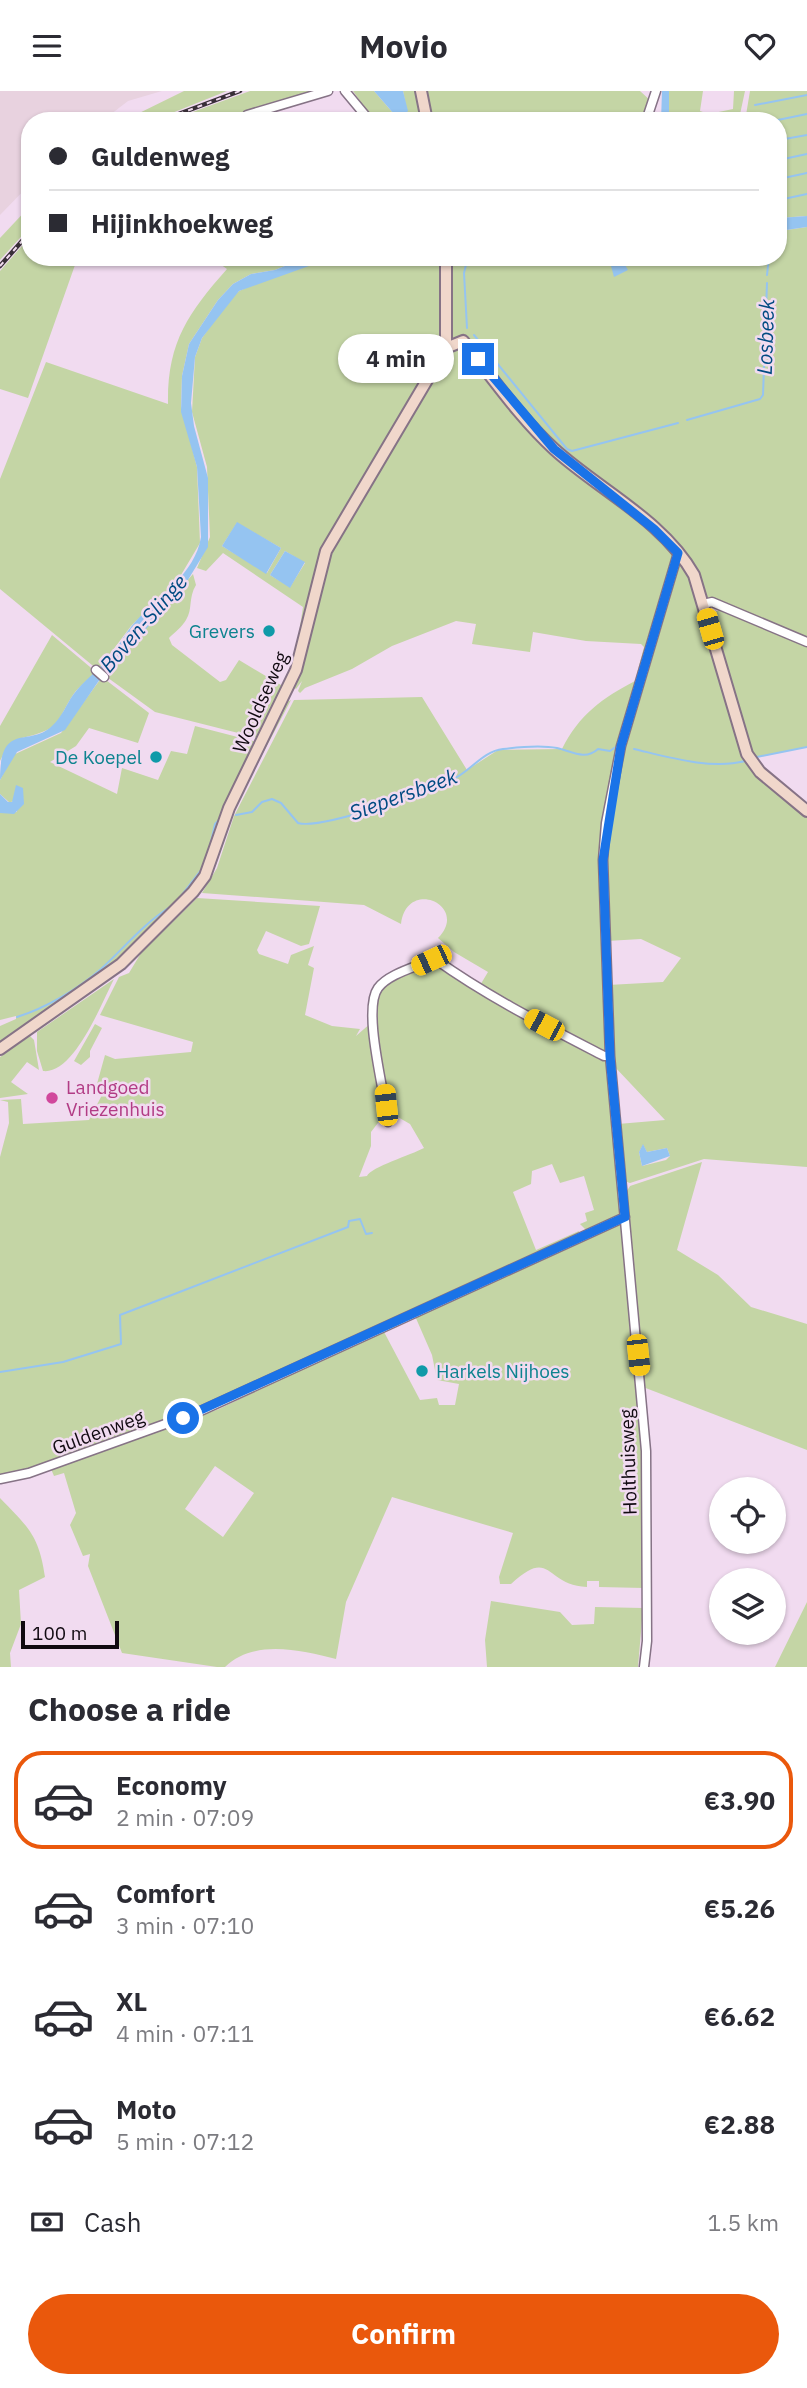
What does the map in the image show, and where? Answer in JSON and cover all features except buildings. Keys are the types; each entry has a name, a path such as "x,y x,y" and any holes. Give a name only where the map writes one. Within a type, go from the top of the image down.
{"main road":[{"path":"421,91 425,112"},
{"name":"Wooldseweg","path":"0,1049 121,964 200,883 214,856 229,809 296,670 326,551 446,348 446,266"},
{"path":"448,323 554,449 654,529 678,553 694,575 747,754 760,772 807,810"},
{"path":"446,348 463,341"}],"street":[{"path":"257,112 328,91"},
{"path":"345,91 362,112"},
{"path":"649,112 656,91"},
{"name":"Holthuisweg","path":"644,1667 648,1641 646,1451 610,1056 604,896 607,823 621,746 678,553"},
{"path":"703,604 712,602 807,642"},
{"path":"96,670 104,677"},
{"path":"388,1122 373,1024 375,995 382,983 431,960 435,959 513,1009 604,1056 610,1056"},
{"name":"Guldenweg","path":"0,1479 39,1470 197,1413 625,1217"}],"shaded area":[{"path":"0,91 162,91 128,101 114,112 21,112 21,193 0,215"}],"green space":[{"path":"184,91 227,91 174,112 141,112"},
{"path":"250,91 319,91 251,112 193,112"},
{"path":"353,91 374,91 392,112 368,112"},
{"path":"403,91 418,91 422,112 403,112 407,111"},
{"path":"424,91 640,91 652,102 648,112 428,112"},
{"path":"669,91 703,91 700,111 703,112 669,112"},
{"path":"734,91 745,91 740,112 719,112 733,109"},
{"path":"750,91 807,91 807,216 787,217 787,112 746,112"},
{"path":"21,216 21,237 0,260 0,238"},
{"path":"807,227 807,640 709,599 710,614 724,608 807,644 807,747 754,758 807,808 760,769 749,754 710,626 711,642 746,757 773,787 807,813 807,1167 704,1159 630,1183 624,1181 618,1124 665,1120 613,1065 608,985 663,982 681,958 641,939 607,941 605,860 611,803 623,747 653,637 648,637 619,746 604,823 601,883 608,1051 603,1053 479,987 488,972 454,952 438,938 446,926 447,916 442,907 434,901 424,899 414,902 406,910 401,924 364,905 202,893 217,868 234,816 294,700 422,697 467,770 498,750 562,749 576,726 592,709 635,681 644,647 641,644 586,641 533,632 530,652 472,644 476,624 456,621 392,646 352,669 305,688 300,693 298,691 302,681 296,689 291,685 303,607 223,553 206,571 197,568 210,537 207,467 192,412 195,357 202,338 230,299 239,291 262,281 307,266 443,266 444,275 450,276 450,266 787,266 787,230","holes":["237,523 281,548 267,573 222,546","285,551 305,563 290,587 270,575","643,1145 647,1152 667,1148 670,1156 666,1160 642,1166 639,1152"]},
{"path":"21,247 21,266 75,266 28,398 0,389 0,271"},
{"path":"223,266 285,266 251,274 233,284 218,300 189,344 182,376 181,406 197,467 200,543 178,580 131,626 98,670 0,589 0,479 46,362 168,404 171,363 182,330 201,300 227,269"},
{"path":"193,574 196,585 188,616 169,638 172,645 220,682 226,680 239,660 286,688 258,738 155,712 104,675"},
{"path":"52,635 96,672 75,692 52,727 15,741 0,761 0,726"},
{"path":"102,677 149,713 138,743 89,728 76,746 50,762 117,794 122,768 158,780 171,751 187,754 195,726 257,742 202,875 125,956 0,1046 0,1026 16,1019 16,1016 0,1020 0,813 17,812 14,792 14,800 10,803 0,794 0,780 13,755 61,733"},
{"path":"291,700 238,801 216,865 201,892 227,821 285,703"},
{"path":"197,898 320,906 309,944 301,946 266,931 257,950 259,954 288,964 291,955 314,946 308,965 314,968 305,1015 332,1026 360,1029 356,1036 372,1022 384,1115 371,1132 371,1146 359,1177 367,1176 383,1165 424,1148 410,1124 389,1112 377,1045 375,1009 378,995 384,985 401,974 433,961 608,1061 621,1214 588,1232 580,1224 587,1221 585,1213 594,1210 584,1176 560,1183 552,1164 532,1171 531,1184 513,1192 536,1250 579,1231 578,1237 223,1399 38,1468 0,1477 0,1157 9,1123 8,1102 0,1100 21,1099 23,1124 89,1120 102,1095 95,1091 105,1055 115,1059 191,1052 193,1042 100,1015 119,977 129,973 141,953"},
{"path":"114,979 76,1050 54,1069 43,1071 37,1051 37,1032"},
{"path":"95,1024 102,1028 90,1051 90,1057 81,1065 74,1061"},
{"path":"30,1036 34,1040 39,1070 27,1062 11,1082 28,1094 0,1098 0,1057"},
{"path":"702,1162 677,1250 718,1275 751,1307 807,1324 807,1450 643,1387 625,1194 630,1186"},
{"path":"620,1221 624,1225 641,1412 644,1588 599,1587 599,1581 587,1581 587,1587 573,1585 542,1568 534,1568 524,1573 511,1584 500,1584 499,1577 513,1533 392,1497 346,1602 336,1659 293,1650 263,1650 236,1658 225,1667 217,1667 122,1653 88,1566 90,1554 83,1556 70,1525 76,1513 64,1473 54,1476 51,1469 219,1409 383,1330 420,1400 437,1398 439,1405 455,1405 459,1384 437,1380 432,1355 415,1316","holes":["215,1466 254,1493 223,1537 185,1509"]},
{"path":"0,1498 36,1541 45,1577 19,1590 21,1624 10,1653 11,1667 0,1667"},
{"path":"491,1601 560,1612 572,1625 594,1624 595,1607 643,1608 638,1667 487,1667 485,1640"},
{"path":"807,1602 807,1667 775,1667"}],"water":[{"path":"374,91 403,91 408,111 392,112"},
{"path":"662,91 669,91 669,112 661,112"},
{"path":"807,216 807,227 787,230 787,217"},
{"name":"Boven-Slinge","path":"285,266 309,266 239,291 202,338 195,357 191,403 194,426 208,478 208,547 183,588 98,682 65,730 17,752 0,780 1,761 10,742 43,732 52,726 73,695 106,661 132,625 175,583 192,562 201,537 197,467 181,412 182,376 189,344 218,300 233,284 251,274"},
{"path":"611,266 626,266 628,270 614,277"},
{"path":"237,522 281,548 266,574 222,546"},
{"path":"285,551 305,562 290,588 270,575"},
{"path":"16,785 23,788 24,804 14,814 0,813 0,794 8,802 12,802"},
{"path":"643,1144 647,1152 667,1148 670,1156 642,1166 639,1152"}],"waterway":[{"path":"755,105 807,95"},
{"path":"787,118 807,114"},
{"path":"787,139 807,135"},
{"path":"787,158 807,154"},
{"path":"787,177 807,173"},
{"path":"787,198 807,194"},
{"name":"Losbeek","path":"466,266 467,328"},
{"name":"Losbeek","path":"767,275 768,266"},
{"name":"Losbeek","path":"687,420 760,399 763,395 767,283"},
{"name":"Losbeek","path":"474,335 567,449 572,451 678,423"},
{"name":"Siepersbeek","path":"236,815 252,812 262,802 272,799 281,803 298,823 329,821 444,783 496,750 544,747 583,755 598,749 610,751 617,746"},
{"name":"Siepersbeek","path":"757,757 807,747"},
{"name":"Siepersbeek","path":"634,749 704,763 745,761"},
{"name":"Siepersbeek","path":"210,846 215,824 220,819"},
{"name":"Siepersbeek","path":"181,896 201,870"},
{"name":"Siepersbeek","path":"17,1017 50,1003 82,984 170,907"},
{"path":"0,1372 63,1362 121,1344 120,1315 348,1227 349,1221 360,1219 366,1234 372,1233"}],"railway":[{"path":"184,112 240,91"},
{"path":"0,266 21,242"}],"place":[{"name":"Grevers","path":"269,631"},
{"name":"De Koepel","path":"156,757"},
{"name":"Landgoed Vriezenhuis","path":"52,1098"},
{"name":"Harkels Nijhoes","path":"422,1371"}],"route":[{"path":"183,1418 625,1217 610,1056 603,860 611,792 621,746 673,561 678,553 654,529 554,449 478,359"}]}
